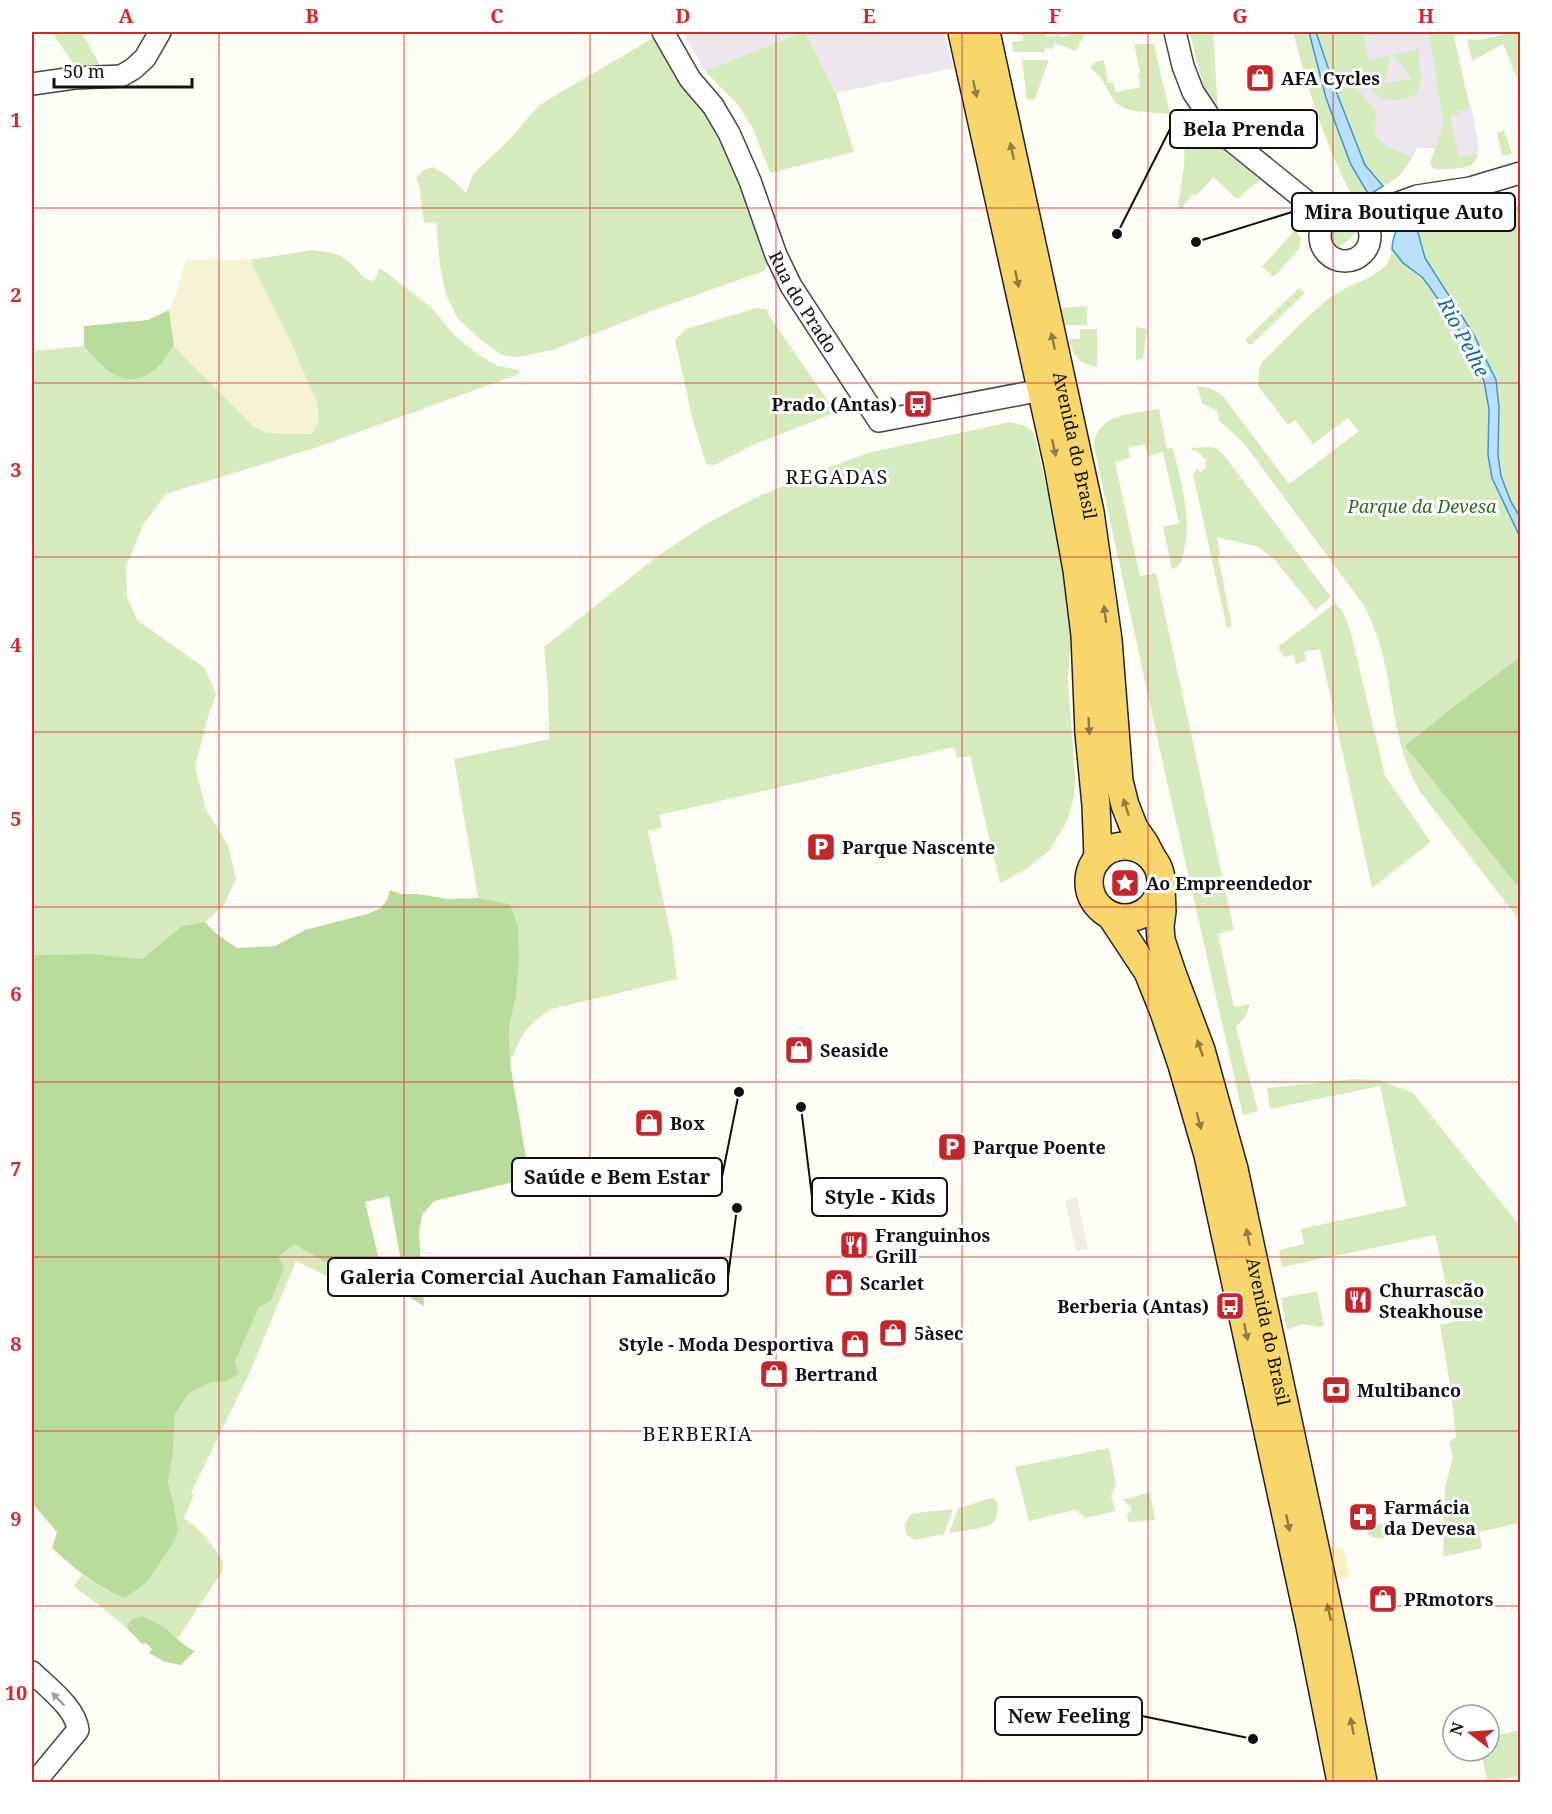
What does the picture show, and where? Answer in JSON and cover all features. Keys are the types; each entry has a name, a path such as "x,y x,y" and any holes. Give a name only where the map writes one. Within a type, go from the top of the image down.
{"main road":[{"name":"Avenida do Brasil","path":"962,32 1069,522 1085,635 1098,858"},
{"name":"Avenida do Brasil","path":"986,32 1090,512 1108,640 1119,781 1134,828 1153,859"},
{"path":"1115,847 1136,847 1153,859 1161,877 1161,887 1152,907 1143,914 1122,919 1101,910 1094,902 1089,891 1090,870 1106,851 1115,847"},
{"name":"Avenida do Brasil","path":"1161,887 1161,940 1201,1050 1234,1169 1363,1782"},
{"name":"Avenida do Brasil","path":"1111,916 1148,972 1182,1065 1208,1155 1308,1615 1341,1782"}],"street":[{"path":"32,84 74,78 121,76 133,69 144,58 159,32"},
{"name":"Rua do Prado","path":"663,32 690,79 713,106 729,133 790,286 879,421 1042,390"},
{"path":"1175,32 1183,66 1193,92 1210,119 1227,137 1328,218"},
{"path":"1367,223 1398,203 1417,196 1470,188 1521,173"},
{"path":"1344,210 1362,216 1367,223 1371,238 1366,252 1354,261 1339,261 1326,253 1322,246 1320,231 1328,218 1344,210"},
{"path":"32,1672 71,1711 77,1721 78,1730 35,1782"}],"shaded area":[{"path":"683,32 803,32 705,71"},
{"path":"805,32 943,32 954,68 836,93"},
{"path":"1325,32 1453,32 1472,109 1479,149 1474,162 1468,166 1438,170 1430,163 1435,148 1417,148 1406,168 1373,158"},
{"path":"186,259 250,260 293,347 317,403 319,420 312,434 267,433 253,426 174,346 169,310 176,295"},
{"path":"1077,1197 1088,1249 1076,1251 1065,1200"}],"green space":[{"path":"52,32 82,32 100,65 74,65"},
{"path":"803,32 836,93 854,152 770,173 753,129 739,106 705,71"},
{"path":"1011,32 1045,32 1047,37 1060,35 1061,37 1074,34 1074,32 1086,32 1076,51 1055,43 1052,50 1046,47 1044,52 1013,52 1012,42 1022,41 1023,36"},
{"path":"1190,32 1213,32 1218,110 1205,90"},
{"path":"1293,32 1309,32 1327,98 1351,165 1369,195 1352,195 1342,176 1318,115"},
{"path":"1316,32 1363,32 1369,60 1391,55 1384,83 1412,79 1393,55 1419,49 1421,84 1415,95 1387,100 1375,93 1358,71 1349,80 1376,111 1375,136 1388,147 1412,157 1400,175 1388,184 1383,186 1365,165"},
{"path":"1429,32 1453,32 1470,109 1458,111 1459,114 1450,116 1459,157 1478,153 1474,163 1465,167 1437,169 1433,168 1430,163 1443,122"},
{"path":"1520,32 1520,85 1503,44 1472,61 1467,39 1479,40"},
{"path":"653,38 687,89 707,114 725,145 767,254 768,265 764,271 657,309 553,350 518,357 502,355 458,319 446,295 440,266 436,222 424,223 416,178 423,170 433,167 451,178 466,193 473,174 510,139 539,105"},
{"path":"1134,44 1154,44 1170,114 1124,108 1115,102 1100,77 1090,67 1095,62 1104,60 1108,83 1113,83 1116,92 1140,87 1138,74 1140,73"},
{"path":"1022,60 1049,60 1035,99 1027,100"},
{"path":"1197,126 1260,180 1237,199 1213,177 1196,196 1193,194 1181,209 1178,205 1184,166 1185,129"},
{"path":"1504,130 1512,154 1502,156 1497,133"},
{"name":"Parque da Devesa","path":"1496,203 1513,213 1520,205 1520,921 1421,793 1411,774 1399,735 1382,653 1365,607 1243,442 1219,421 1218,412 1202,403 1197,386 1210,388 1223,396 1289,484 1359,431 1348,418 1313,444 1295,420 1288,425 1258,386 1259,369 1262,362 1328,299 1384,267 1391,256 1394,236 1400,225 1425,215"},
{"path":"1342,222 1351,223 1358,231 1339,248 1333,241 1332,234 1335,227"},
{"path":"1295,230 1301,238 1299,249 1274,277 1262,267"},
{"path":"312,250 342,257 369,280 373,281 380,268 431,307 454,335 480,356 498,366 519,370 519,374 315,448 166,494 143,525 126,567 127,597 137,620 205,668 216,694 195,767 206,809 228,845 236,879 224,905 205,922 182,926 142,959 93,954 32,955 32,351 84,346 102,367 158,368 174,346 253,426 267,433 312,434 319,420 317,403 293,347 250,260"},
{"path":"1300,287 1305,293 1252,344 1248,344 1246,339"},
{"path":"1087,306 1087,325 1065,325 1061,308"},
{"path":"756,308 767,309 768,314 835,413 755,444 714,465 706,464 693,421 675,340 686,329"},
{"path":"169,310 174,346 159,367 145,376 125,379 116,376 99,363 84,346 84,326 148,320"},
{"path":"1136,327 1147,329 1143,359 1136,360"},
{"path":"1080,329 1097,329 1097,367 1081,361 1073,350 1069,339 1080,339"},
{"path":"1159,409 1167,449 1173,448 1186,512 1184,551 1181,562 1175,568 1172,569 1163,527 1179,523 1163,452 1148,456 1145,444 1128,448 1130,458 1115,462 1140,576 1156,573 1234,930 1218,934 1234,1007 1250,1004 1246,1016 1236,1027 1258,1111 1243,1115 1094,447 1096,436 1108,421 1127,414"},
{"path":"1010,422 1026,426 1034,433 1056,530 1071,628 1068,680 1075,777 1074,798 1067,821 1049,851 1025,870 1000,883 970,756 957,758 954,747 659,815 662,828 648,831 672,939 677,979 552,1009 536,1020 525,1032 510,1063 509,1027 516,995 519,961 510,904 478,898 454,759 549,739 544,647 656,557 706,524 755,498 868,453"},
{"path":"1192,448 1216,448 1223,454 1331,597 1315,610 1275,560 1258,547 1217,537 1220,555 1218,556 1232,627 1227,628 1193,474 1197,469 1201,472 1207,466 1204,464 1207,461 1196,450 1192,451"},
{"path":"1335,603 1342,610 1351,633 1385,776 1431,842 1372,888 1320,649 1305,652 1306,661 1296,664 1294,655 1284,657 1278,647"},
{"path":"1520,657 1520,889 1405,746"},
{"path":"390,890 400,894 418,894 448,899 478,898 510,904 518,927 519,961 516,996 509,1027 510,1063 529,1175 518,1181 434,1201 422,1215 419,1233 424,1306 407,1294 389,1196 365,1202 382,1272 374,1279 371,1288 294,1244 278,1257 284,1267 271,1301 259,1307 235,1362 238,1374 227,1381 210,1383 189,1393 175,1414 173,1453 168,1482 178,1531 173,1543 147,1582 125,1598 86,1576 52,1548 57,1532 32,1503 32,955 93,954 142,959 182,926 205,922 237,948 275,946 305,930 367,914 381,908"},
{"path":"1353,1079 1379,1080 1413,1093 1520,1226 1520,1523 1479,1532 1482,1548 1443,1557 1445,1487 1453,1457 1449,1443 1456,1438 1440,1325 1454,1322 1435,1235 1282,1267 1279,1250 1304,1244 1301,1229 1406,1206 1380,1086 1270,1109 1267,1088"},
{"path":"294,1243 371,1288 364,1295 296,1261 249,1374 191,1493 194,1495 184,1518 201,1532 215,1550 223,1562 222,1572 178,1638 163,1627 132,1619 126,1627 74,1586 82,1575 108,1591 147,1582 178,1531 168,1482 173,1453 175,1414 189,1393 210,1383 227,1381 259,1307 271,1301 278,1257"},
{"path":"1317,1291 1324,1326 1302,1324 1287,1330 1281,1298"},
{"path":"1109,1448 1116,1485 1111,1496 1116,1511 1085,1518 1075,1510 1029,1521 1015,1467"},
{"path":"1150,1492 1155,1520 1128,1522 1127,1515 1132,1509 1123,1500"},
{"path":"994,1498 998,1504 997,1516 993,1523 949,1533 958,1508"},
{"path":"953,1509 944,1534 914,1540 906,1534 905,1524 910,1515"},
{"path":"1385,1523 1388,1537 1374,1538 1365,1527"},
{"path":"142,1616 164,1627 195,1651 181,1665 165,1662 149,1653 152,1649 146,1643 142,1644 126,1627 132,1619"},
{"path":"1520,1730 1520,1776 1487,1782 1484,1763 1501,1763 1501,1734"}],"sand":[{"path":"1330,1547 1344,1551 1349,1577 1337,1579"}],"water":[{"path":"1309,32 1316,32 1365,165 1383,186 1369,195 1351,165 1326,98"},
{"name":"Rio Pelhe","path":"1414,218 1425,258 1474,335 1496,380 1499,407 1498,455 1501,476 1511,502 1520,517 1520,537 1492,478 1488,455 1489,409 1484,381 1461,333 1429,286 1422,277 1403,263 1392,249 1397,229"}],"place":[{"name":"AFA Cycles","path":"1260,78"},
{"name":"Bela Prenda","path":"1117,234"},
{"name":"Mira Boutique Auto","path":"1196,242"},
{"name":"Prado (Antas)","path":"918,404"},
{"name":"Parque Nascente","path":"821,847"},
{"name":"Ao Empreendedor","path":"1125,883"},
{"name":"Seaside","path":"799,1050"},
{"name":"Saúde e Bem Estar","path":"739,1092"},
{"name":"Style - Kids","path":"801,1107"},
{"name":"Box","path":"649,1123"},
{"name":"Parque Poente","path":"952,1147"},
{"name":"Galeria Comercial Auchan Famalicão","path":"737,1208"},
{"name":"Franguinhos Grill","path":"854,1245"},
{"name":"Scarlet","path":"839,1283"},
{"name":"Churrascão Steakhouse","path":"1358,1300"},
{"name":"Berberia (Antas)","path":"1230,1306"},
{"name":"5àsec","path":"893,1333"},
{"name":"Style - Moda Desportiva","path":"855,1344"},
{"name":"Bertrand","path":"774,1374"},
{"name":"Multibanco","path":"1336,1390"},
{"name":"Farmácia da Devesa","path":"1363,1517"},
{"name":"PRmotors","path":"1383,1599"},
{"name":"New Feeling","path":"1253,1739"}],"district":[{"name":"REGADAS","path":"837,476"},
{"name":"BERBERIA","path":"698,1433"}]}
